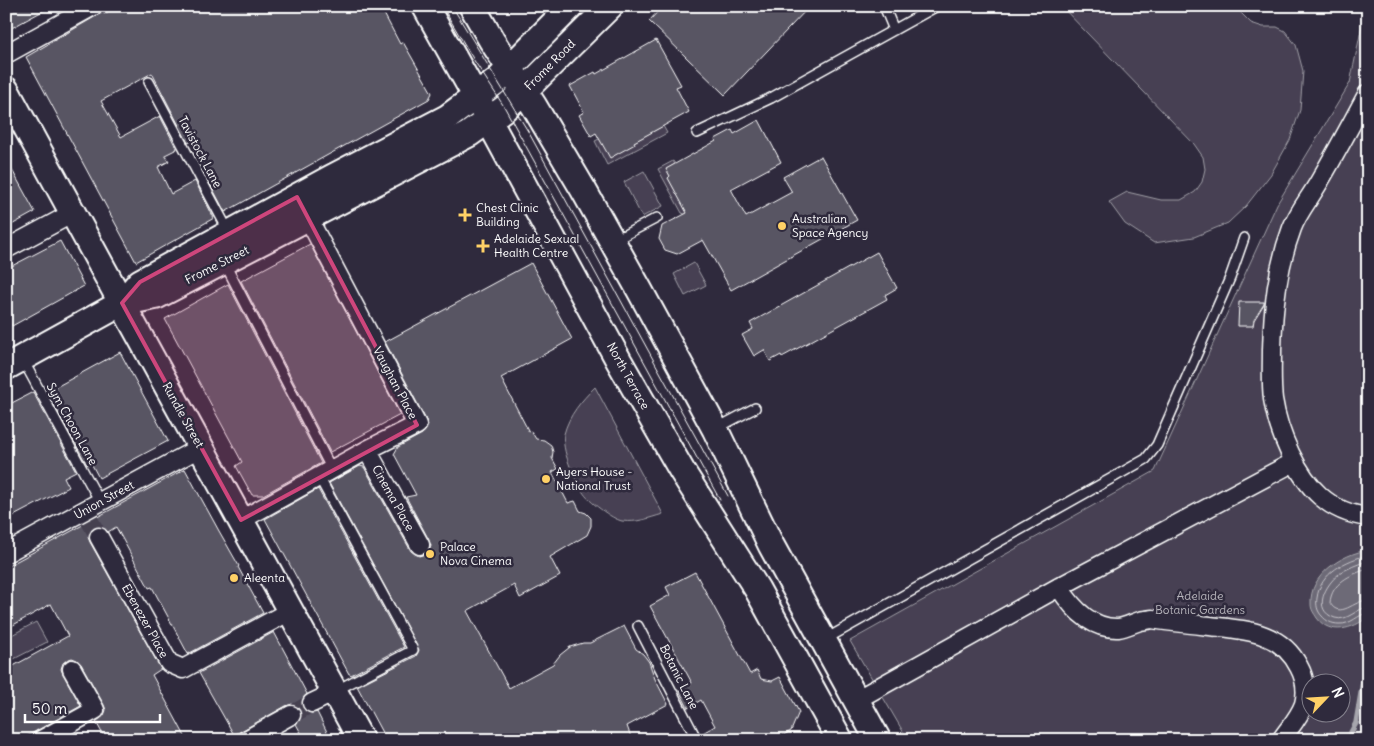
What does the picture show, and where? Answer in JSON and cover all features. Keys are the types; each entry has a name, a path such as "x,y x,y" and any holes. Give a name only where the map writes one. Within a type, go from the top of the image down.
{"main road":[{"name":"North Terrace","path":"425,6 682,472 849,736"},
{"name":"North Terrace","path":"472,6 578,180 612,241 715,429 771,545 856,700 849,736"},
{"path":"476,97 491,86 571,6"},
{"name":"Frome Road","path":"488,120 524,91 610,6"},
{"name":"Rundle Street","path":"6,90 361,740"},
{"name":"Frome Street","path":"14,362 122,303 157,296 224,261 303,207 448,117 476,97"},
{"name":"Frome Street","path":"122,303 140,282 229,234 303,207 469,134 488,120"}],"street":[{"path":"6,54 93,6"},
{"path":"1368,93 1293,226 1280,267 1274,302 1272,391 1280,431 1284,467 1308,484 1328,503 1347,513 1368,517"},
{"name":"Vaughan Place","path":"241,520 367,450 417,425 303,207"},
{"path":"6,249 73,213"},
{"name":"Union Street","path":"6,554 86,514 100,502 201,447"},
{"name":"Cinema Place","path":"367,450 420,545"},
{"path":"856,700 1060,587 1284,467"},
{"name":"Ebenezer Place","path":"99,537 169,663 183,669 290,611"},
{"path":"1060,587 1066,599 1082,615 1096,624 1108,627 1119,628 1140,621 1152,620 1240,629 1276,640 1295,659 1302,673 1305,689 1305,698 1300,714 1281,740"},
{"path":"41,740 95,710 72,668"},
{"path":"312,703 335,692"},
{"path":"246,740 291,715"}],"lane":[{"path":"884,6 894,30"},
{"path":"697,133 771,98 937,6"},
{"name":"Tavistock Lane","path":"149,82 229,234"},
{"path":"612,241 657,218"},
{"path":"822,641 1146,459 1157,445 1230,278 1244,238"},
{"path":"224,261 412,650 335,692"},
{"name":"Sym Choon Lane","path":"14,362 100,502"},
{"path":"715,429 755,408"},
{"name":"Botanic Lane","path":"638,626 697,740"}],"highlighted area":[{"path":"297,197 417,425 241,520 122,303 140,282"}],"green space":[{"path":"1061,6 1234,6 1251,23 1263,27 1277,27 1285,31 1296,45 1303,71 1300,110 1290,140 1271,174 1246,206 1228,223 1194,237 1154,243 1125,224 1109,202 1127,192 1161,200 1181,200 1195,192 1202,182 1205,169 1203,157 1194,144"},
{"name":"Adelaide Botanic Gardens","path":"1366,6 1368,6 1368,740 908,740 850,641 1155,471 1277,204 1350,83"},
{"path":"663,126 667,133 607,165 595,141 599,139 634,142"},
{"path":"673,161 675,164 666,169 670,176 668,178 691,216 682,213 658,169"},
{"path":"644,171 663,206 642,217 624,182"},
{"path":"694,263 706,285 685,296 674,274"},
{"path":"595,387 663,514 638,521 622,521 612,517 595,505 579,486 566,456 564,434 576,409"},
{"path":"36,622 47,642 6,663 6,638"}],"water":[{"path":"1368,550 1368,617 1356,625 1342,629 1335,629 1322,624 1313,611 1311,604 1315,584 1321,575 1338,561 1358,552"}],"building":[{"path":"6,6 52,6 6,31"},
{"path":"118,6 380,6 400,44 403,42 432,93 429,99 225,212 206,176 209,174 192,141 188,143 152,73 101,101 121,137 160,116 177,149 165,155 169,161 158,167 171,194 195,181 214,218 136,262 26,57 103,12 104,14"},
{"path":"663,6 810,6 725,95 649,21"},
{"path":"656,40 681,85 676,87 689,112 634,142 635,144 610,158 596,133 591,136 579,115 584,112 570,86 595,72 596,74"},
{"path":"759,120 781,162 731,189 746,217 792,192 783,177 821,156 857,220 731,290 703,240 677,254 665,250 659,239 662,226 687,213 668,178 670,176 666,169 732,130 734,134"},
{"path":"6,159 35,212 6,228"},
{"path":"60,241 84,286 12,326 6,315 6,269"},
{"path":"310,244 400,415 330,452 241,281"},
{"path":"877,252 897,288 885,295 887,299 782,357 781,355 770,361 764,350 754,356 742,335 753,329 750,323"},
{"path":"531,263 572,339 501,378 529,432 531,431 536,439 544,440 551,445 552,458 558,469 552,472 568,503 575,501 580,511 586,513 591,518 591,526 587,535 550,557 560,576 520,598 514,585 467,611 509,688 553,664 570,647 590,643 624,626 636,649 649,662 655,679 668,704 627,726 632,740 386,740 357,686 416,656 419,650 329,483 360,466 364,467 411,551 419,556 429,551 431,546 429,540 406,497 416,495 394,454 398,447 422,434 428,425 385,342"},
{"path":"228,284 321,463 263,495 252,495 236,466 242,462 165,319"},
{"path":"1239,302 1264,302 1254,320 1253,326 1238,326"},
{"path":"120,352 168,441 99,478 91,463 87,465 47,392"},
{"path":"33,392 76,471 64,477 69,487 6,520 6,406"},
{"path":"185,469 263,613 188,654 152,587 149,588 116,527 108,532 100,526 94,528 90,531 88,537 161,669 152,675 187,740 106,740 96,722 104,715 106,710 104,705 81,664 72,658 63,663 61,669 81,706 20,740 6,740 6,670 68,636 51,604 6,629 6,567"},
{"path":"318,489 404,647 351,675 265,519"},
{"path":"695,572 750,674 757,670 761,679 772,681 780,677 799,712 791,731 774,740 703,740 701,734 715,726 701,700 688,708 679,690 692,683 650,606 670,595 666,587"},
{"path":"274,632 307,694 302,702 303,708 306,712 317,712 331,740 305,740 296,724 302,716 300,710 292,704 234,735 199,673"}],"waterway":[{"path":"1347,740 1356,723 1364,676 1368,668"}],"tunnel":[{"path":"88,518 99,537"},
{"path":"291,715 312,703"}],"tram line":[{"path":"442,6 505,108 720,500"},
{"path":"452,6 529,133 728,496"}],"place":[{"name":"Chest Clinic Building","path":"465,215"},
{"name":"Australian Space Agency","path":"782,226"},
{"name":"Adelaide Sexual Health Centre","path":"483,246"},
{"name":"Ayers House - National Trust","path":"546,479"},
{"name":"Palace Nova Cinema","path":"430,554"},
{"name":"Aleenta","path":"234,578"}]}
